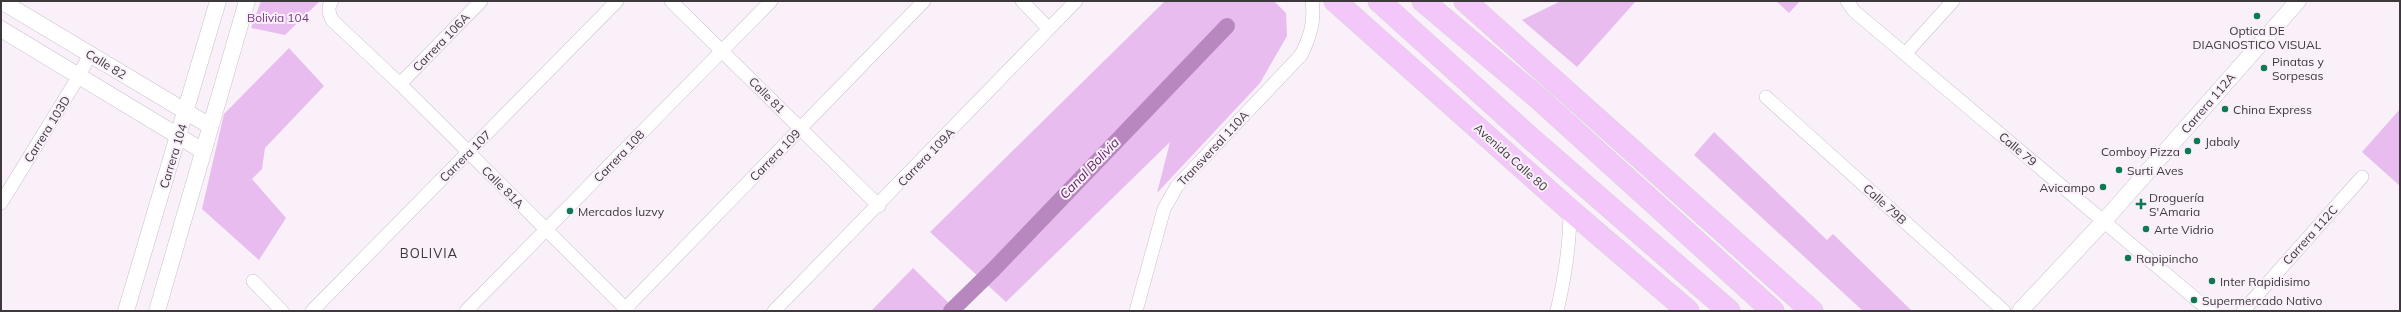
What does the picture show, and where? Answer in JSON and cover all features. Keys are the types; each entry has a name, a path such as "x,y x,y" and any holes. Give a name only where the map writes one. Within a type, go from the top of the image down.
{"highway":[{"name":"Avenida Calle 80","path":"1335,1 1570,210 1688,311"},
{"path":"1379,1 1527,135 1729,311"},
{"path":"1423,1 1537,97 1773,311"},
{"path":"1465,1 1812,311"}],"street":[{"name":"Calle 82","path":"1,1 210,126"},
{"name":"Carrera 104","path":"126,311 218,1"},
{"path":"157,311 247,1"},
{"name":"Carrera 106A","path":"400,84 481,1"},
{"name":"Carrera 107","path":"312,311 617,1"},
{"name":"Calle 81","path":"671,1 879,206"},
{"name":"Carrera 108","path":"466,311 771,1"},
{"name":"Carrera 109","path":"626,310 924,1"},
{"path":"1022,1 1048,28"},
{"name":"Carrera 109A","path":"774,311 879,206 1048,28 1076,1"},
{"name":"Transversal 110A","path":"1136,311 1164,209 1170,196 1177,186 1301,55 1310,38 1314,18 1312,1"},
{"name":"Calle 79","path":"1847,1 1854,11 2210,311"},
{"path":"1905,54 1953,1"},
{"name":"Carrera 112A","path":"2020,311 2104,221 2298,1"},
{"name":"Calle 81A","path":"330,7 332,20 469,152 626,310"},
{"name":"Calle 82","path":"1,29 203,151"},
{"name":"Carrera 103D","path":"1,203 79,76 90,54"},
{"name":"Calle 79B","path":"1766,97 2004,311"},
{"name":"Carrera 112C","path":"2242,311 2362,177"},
{"path":"1557,311 1569,257 1570,210"},
{"path":"253,281 282,311"}],"green space":[{"name":"Bolivia 104","path":"261,1 320,1 285,35 251,28"},
{"path":"1165,1 1274,1 1286,13 1287,36 1260,83 1157,193 1170,142 1006,302 930,232"},
{"path":"1561,1 1636,1 1577,67 1522,20"},
{"path":"1776,1 1800,1 1789,13"},
{"path":"289,48 324,86 265,148 262,169 252,179 286,218 259,260 202,209 224,114"},
{"path":"2400,109 2400,186 2362,152"},
{"path":"1714,132 1827,240 1833,234 1912,311 1863,311 1694,155"},
{"path":"913,268 957,311 871,311"}],"waterway":[{"name":"Canal Bolivia","path":"951,311 994,269 1227,26"}],"place":[{"name":"Optica DE DIAGNOSTICO VISUAL","path":"2257,16"},
{"name":"Pinatas y Sorpesas","path":"2264,68"},
{"name":"China Express","path":"2225,109"},
{"name":"Jabaly","path":"2197,141"},
{"name":"Comboy Pizza","path":"2188,151"},
{"name":"Surti Aves","path":"2119,170"},
{"name":"Avicampo","path":"2103,187"},
{"name":"Droguería S'Amaria","path":"2141,204"},
{"name":"Mercados luzvy","path":"570,211"},
{"name":"Arte Vidrio","path":"2146,229"},
{"name":"Rapipincho","path":"2128,258"},
{"name":"Inter Rapidisimo","path":"2212,281"},
{"name":"Supermercado Nativo","path":"2194,300"}],"district":[{"name":"BOLIVIA","path":"429,253"}]}
